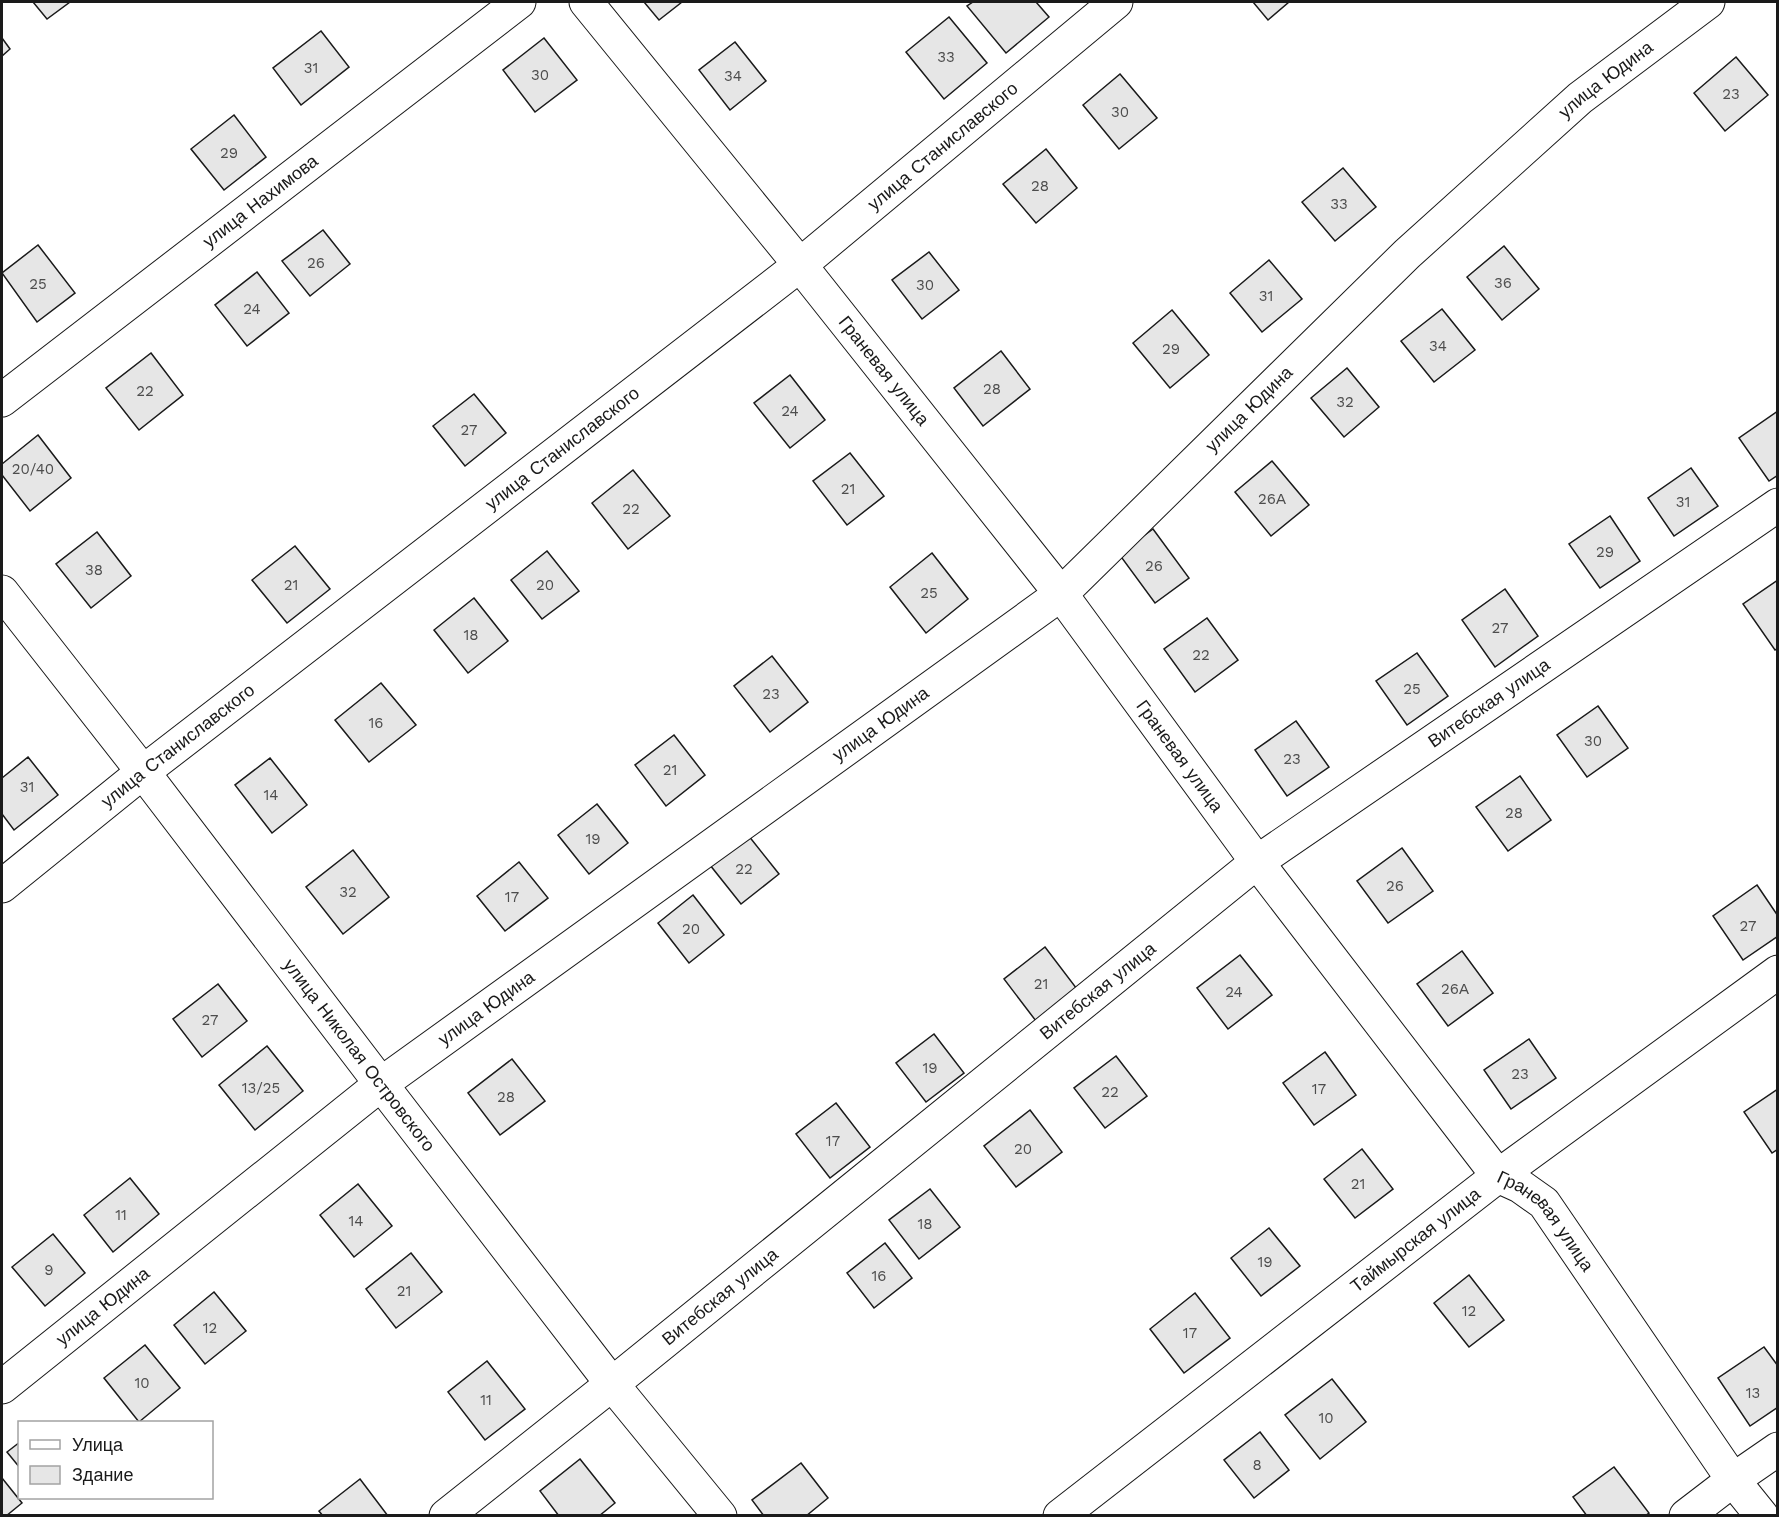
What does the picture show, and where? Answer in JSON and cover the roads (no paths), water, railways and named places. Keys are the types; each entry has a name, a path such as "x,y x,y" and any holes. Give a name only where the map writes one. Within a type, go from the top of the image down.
{"street":[{"name":"улица Нахимова","path":"2,400 519,2"},
{"name":"Граневая улица","path":"585,2 800,265 1060,594 1257,862 1498,1176 1520,1186 1544,1203 1733,1480 1762,1515"},
{"name":"улица Станиславского","path":"2,886 143,772 800,265 1116,2"},
{"name":"улица Юдина","path":"2,1387 381,1084 1060,594 1407,254 1580,98 1708,2"},
{"name":"Витебская улица","path":"446,1515 612,1384 1257,862 1778,505"},
{"name":"улица Николая Островского","path":"2,592 143,772 612,1384 720,1515"},
{"name":"Таймырская улица","path":"1060,1515 1498,1176 1778,972"},
{"path":"1686,1515 1778,1449"}]}
